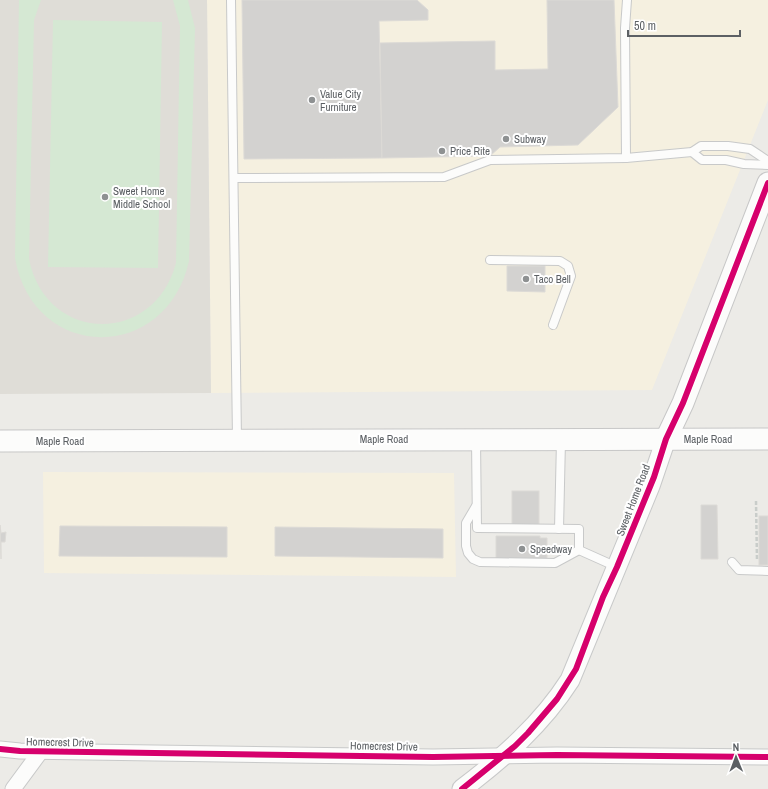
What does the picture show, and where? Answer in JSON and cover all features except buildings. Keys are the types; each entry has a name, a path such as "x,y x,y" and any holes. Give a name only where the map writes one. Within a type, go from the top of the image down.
{"main road":[{"name":"Sweet Home Road","path":"666,439 683,403 768,183"},
{"name":"Maple Road","path":"0,441 768,438"}],"street":[{"name":"Sweet Home Road","path":"462,789 503,756 528,733 547,712 570,680 603,597 654,477 666,439"},
{"name":"Homecrest Drive","path":"0,749 41,751 433,757 768,757"},
{"path":"13,789 41,751"}],"lane":[{"path":"231,0 237,440"},
{"path":"626,158 625,20 627,0"},
{"path":"234,178 444,177 490,160 626,158 692,152 702,146 728,146 750,149 768,161"},
{"path":"692,152 702,160 726,160 744,164 768,165"},
{"path":"490,260 560,261 568,266 571,276 553,325"},
{"path":"476,439 476,528 579,529 579,550"},
{"path":"559,529 560,439"},
{"path":"476,506 466,523 466,546 468,553 473,559 480,562 555,563 579,550"},
{"path":"579,550 617,567"},
{"path":"732,562 739,570 768,571"}],"path":[{"path":"756,501 758,537 757,565"}],"shaded area":[{"name":"Sweet Home Middle School","path":"0,0 207,0 211,393 0,394"},
{"path":"207,0 768,0 768,100 652,390 211,393"},
{"path":"43,472 454,473 456,577 44,573"}],"green space":[{"path":"19,0 41,0 34,20 29,259 39,287 56,307 77,320 101,324 124,321 146,309 164,290 176,263 180,26 173,0 188,0 195,28 189,261 176,295 155,319 129,333 100,337 72,332 47,317 27,292 15,258"},
{"path":"53,20 162,22 158,268 48,267"}],"cycle path":[{"path":"462,789 515,746 528,733 557,699 576,669 603,597 654,477 666,439 683,403 768,183"},
{"path":"0,749 20,751 433,757 557,755 768,757"}],"place":[{"name":"Value City Furniture","path":"312,100"},
{"name":"Subway","path":"506,139"},
{"name":"Price Rite","path":"442,151"},
{"name":"Sweet Home Middle School","path":"105,197"},
{"name":"Taco Bell","path":"526,279"},
{"name":"Speedway","path":"522,549"}]}
